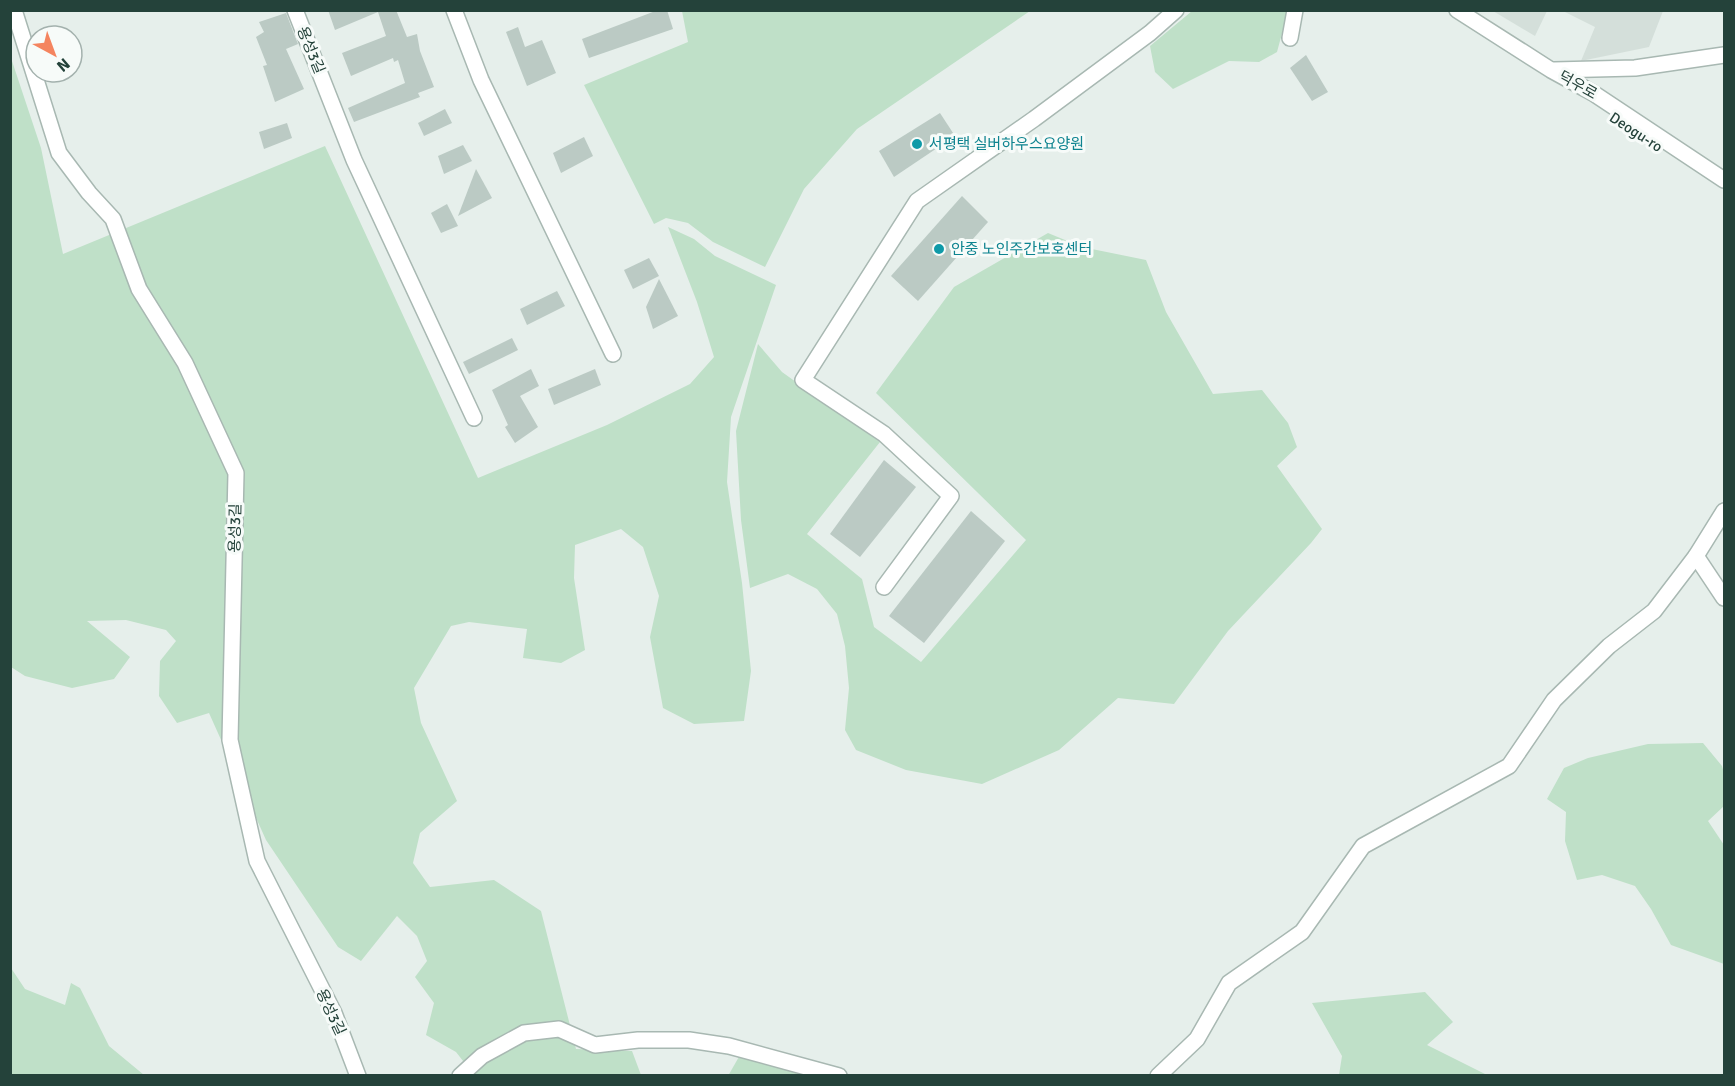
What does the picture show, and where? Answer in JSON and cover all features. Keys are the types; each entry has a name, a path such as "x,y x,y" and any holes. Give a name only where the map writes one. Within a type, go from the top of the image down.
{"street":[{"name":"용성3길","path":"14,10 59,153 89,193 113,219 139,289 185,363 236,473 230,741 257,861 334,1013 358,1076"},
{"name":"용성3길","path":"295,10 354,160 474,418"},
{"path":"454,10 481,80 613,354"},
{"path":"884,587 951,496 884,434 803,380 917,201 1034,119 1150,33 1176,10"},
{"path":"1290,38 1294,10"},
{"name":"Deogu-ro","path":"1457,10 1551,70 1587,101 1725,190"},
{"path":"1551,70 1635,68 1725,55"},
{"name":"덕우로","path":"1551,70 1593,93 1725,180"},
{"path":"1158,1076 1197,1039 1228,983 1302,932 1363,846 1509,766 1554,700 1609,646 1654,611 1696,556 1725,511"},
{"path":"1696,556 1725,598"},
{"path":"460,1076 482,1056 524,1033 559,1029 595,1045 638,1040 689,1040 729,1046 839,1076"}],"shaded area":[{"path":"1493,11 1547,11 1535,36"},
{"path":"1563,11 1663,11 1649,47 1581,61 1595,27"}],"green space":[{"path":"682,10 1030,11 857,129 804,189 765,267 713,242 688,223 666,218 654,224 584,85 688,42"},
{"path":"1192,11 1288,11 1277,52 1259,62 1229,61 1173,89 1155,72 1150,46"},
{"path":"10,55 41,148 63,254 325,146 478,478 607,425 690,384 714,357 697,302 668,227 694,239 715,256 776,285 731,417 727,482 742,583 751,671 744,721 694,724 663,708 650,637 659,596 643,547 621,529 575,545 574,578 585,650 561,663 523,658 527,629 469,622 451,626 414,688 421,723 457,801 420,833 413,863 430,887 494,880 541,911 576,1049 632,1051 641,1075 474,1075 456,1052 426,1035 434,1003 415,977 427,961 417,936 397,916 361,961 338,947 266,840 209,713 177,723 159,696 160,661 176,641 166,630 126,620 87,621 130,657 114,679 72,688 25,676 11,667"},
{"path":"1048,233 1082,247 1146,260 1166,312 1213,394 1262,390 1288,423 1297,447 1277,466 1322,529 1228,631 1174,704 1118,698 1059,750 982,784 906,770 856,750 845,730 849,688 845,646 837,614 817,589 788,574 750,588 741,520 736,431 758,344 782,372 880,442 807,534 862,579 874,627 921,662 1026,540 876,393 954,287"},
{"path":"1703,743 1722,766 1724,773 1724,806 1708,821 1724,845 1724,964 1671,945 1635,886 1602,875 1577,880 1565,841 1566,812 1547,799 1564,768 1588,758 1648,744"},
{"path":"11,968 25,989 65,1005 71,983 80,988 109,1046 144,1075 11,1075"},
{"path":"1425,992 1453,1022 1427,1045 1487,1075 1339,1075 1342,1056 1312,1003"},
{"path":"740,1055 802,1075 728,1076"}],"building":[{"path":"328,10 396,10 407,37 417,34 420,51 434,87 418,93 420,97 354,122 348,108 405,83 398,60 394,62 393,58 351,76 342,53 386,36 378,12 335,30"},
{"path":"658,10 667,10 673,29 589,58 582,39"},
{"path":"286,13 298,44 286,49 304,89 275,102 263,66 267,65 256,37 264,32 259,22"},
{"path":"518,27 525,47 542,40 556,73 527,86 506,32"},
{"path":"1306,55 1328,92 1312,101 1290,68"},
{"path":"445,109 452,123 424,136 418,123"},
{"name":"서평택 실버하우스요양원","path":"940,113 955,136 894,177 879,151"},
{"path":"287,123 292,138 264,149 259,132"},
{"path":"584,137 593,156 561,173 553,153"},
{"path":"463,145 472,161 444,174 438,156"},
{"path":"476,169 492,198 458,216"},
{"name":"안중 노인주간보호센터","path":"962,196 988,222 918,301 891,276"},
{"path":"447,204 458,226 441,233 431,213"},
{"path":"649,258 659,276 633,289 624,270"},
{"path":"659,279 678,316 653,329 646,307"},
{"path":"557,291 565,306 527,325 520,309"},
{"path":"512,338 518,350 469,374 463,362"},
{"path":"531,369 539,386 520,396 538,427 515,443 505,427 508,425 492,390"},
{"path":"595,369 601,385 554,405 548,389"},
{"path":"884,460 916,487 860,557 830,534"},
{"path":"971,511 1005,541 924,643 889,616"}],"place":[{"name":"서평택 실버하우스요양원","path":"917,144"},
{"name":"안중 노인주간보호센터","path":"939,249"}]}
